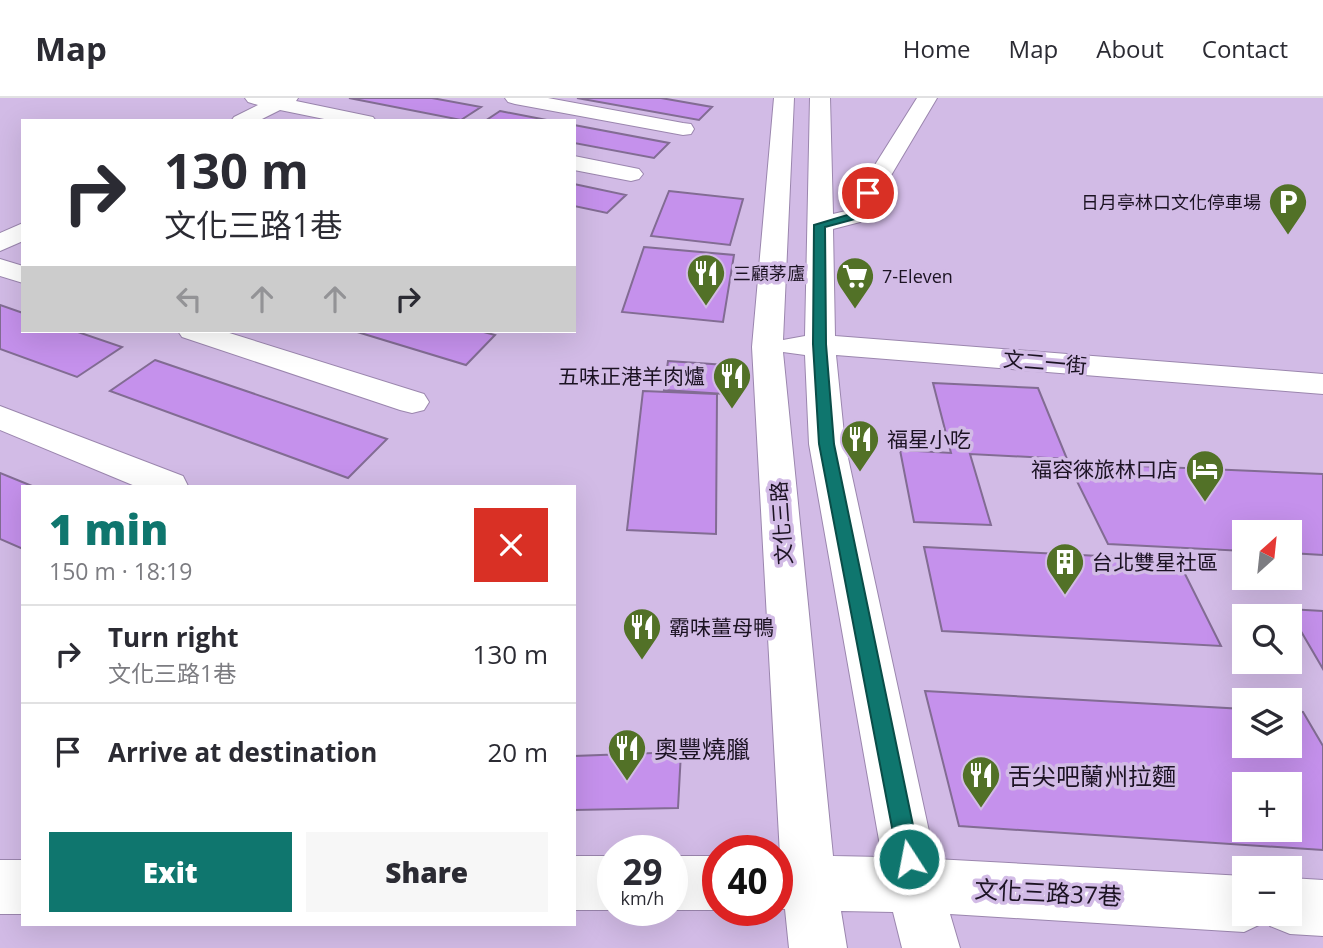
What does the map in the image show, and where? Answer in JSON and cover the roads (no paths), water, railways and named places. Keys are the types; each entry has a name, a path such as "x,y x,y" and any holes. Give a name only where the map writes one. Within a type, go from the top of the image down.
{"street":[{"path":"254,98 283,100 358,119"},
{"path":"515,98 683,129"},
{"name":"文化三路","path":"784,98 767,347 791,835"},
{"path":"820,98 820,344 827,444 914,885 931,948"},
{"path":"820,225 855,216 927,98"},
{"path":"245,119 283,100"},
{"path":"576,163 631,174"},
{"path":"0,243 21,232"},
{"path":"0,267 21,274"},
{"path":"199,333 412,402"},
{"name":"文二一街","path":"767,347 820,344 1323,384"},
{"path":"0,417 168,485"},
{"name":"文化三路","path":"793,882 818,948"},
{"name":"文化三路37巷","path":"793,882 914,885 1232,903"},
{"path":"576,883 597,883"},
{"path":"0,887 21,887"},
{"path":"1302,907 1323,908"}],"place":[{"name":"日月亭林口文化停車場","path":"1288,236"},
{"name":"三顧茅廬","path":"706,307"},
{"name":"7-Eleven","path":"855,310"},
{"name":"五味正港羊肉爐","path":"732,410"},
{"name":"福星小吃","path":"860,473"},
{"name":"福容徠旅林口店","path":"1205,503"},
{"name":"台北雙星社區","path":"1065,596"},
{"name":"霸味薑母鴨","path":"642,661"},
{"name":"奧豐燒臘","path":"627,782"},
{"name":"舌尖吧蘭州拉麵","path":"981,809"}]}
